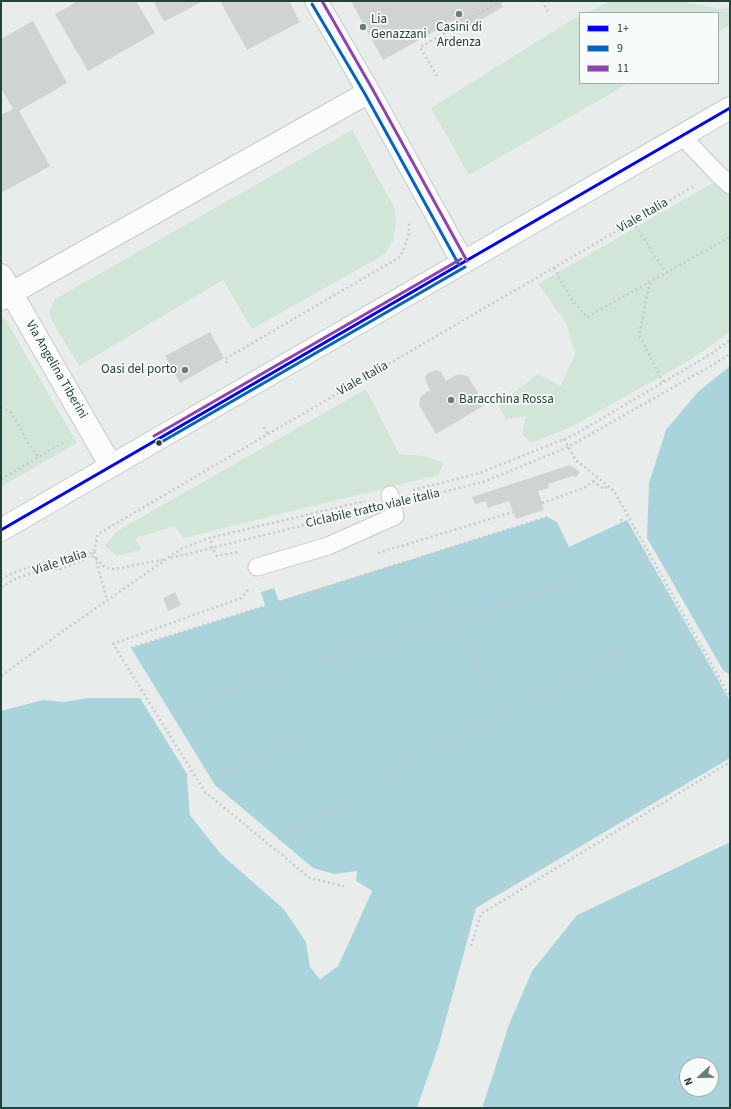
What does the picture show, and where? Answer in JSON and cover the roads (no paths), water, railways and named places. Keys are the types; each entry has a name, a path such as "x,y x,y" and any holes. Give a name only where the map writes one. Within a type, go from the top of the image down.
{"street":[{"path":"316,1 369,92 463,263"},
{"path":"4,289 369,92"},
{"path":"1,530 730,108"},
{"name":"Via Angelina Tiberini","path":"4,289 89,427 111,466"}],"lane":[{"path":"682,136 730,185"},
{"path":"257,567 328,546 395,516 391,500"}],"water":[{"path":"730,366 730,675 723,670 647,538 649,483 666,430 698,392"},
{"path":"547,517 557,522 569,547 627,520 730,701 730,758 476,908 439,1045 417,1108 1,1108 1,711 43,700 63,702 89,698 140,698 187,774 190,815 221,854 284,909 306,942 310,967 320,979 338,966 372,891 356,881 357,871 334,874 313,868 215,785 131,648 265,606 261,592 274,588 279,601"},
{"path":"730,842 730,1108 482,1108 509,1024 532,971 577,915"}],"place":[{"name":"Casini di Ardenza","path":"459,14"},
{"name":"Lia Genazzani","path":"363,27"},
{"name":"Oasi del porto","path":"185,370"},
{"name":"Baracchina Rossa","path":"451,400"}]}
